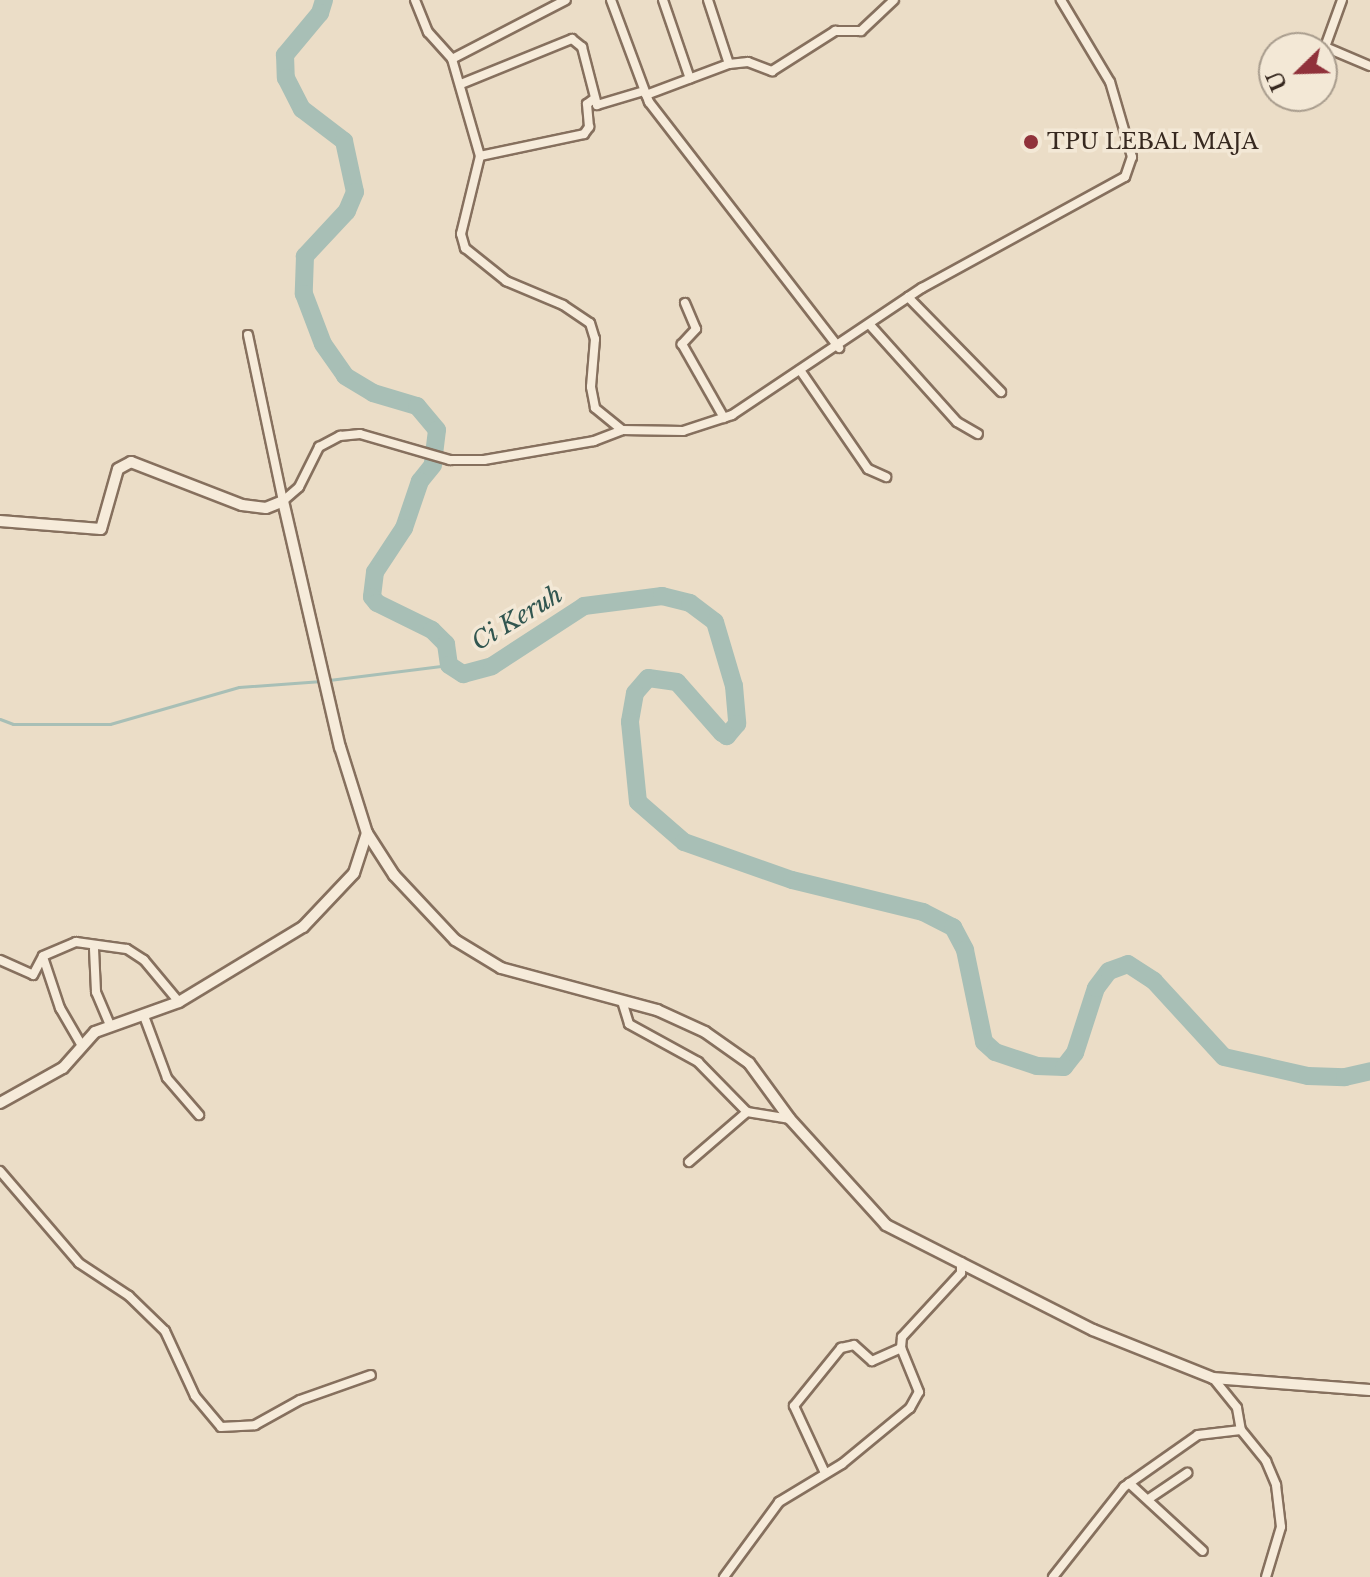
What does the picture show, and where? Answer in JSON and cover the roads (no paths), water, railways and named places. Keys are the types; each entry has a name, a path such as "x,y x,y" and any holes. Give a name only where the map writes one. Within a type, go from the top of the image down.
{"street":[{"path":"415,0 428,32 452,59 480,156 461,234 465,248 506,281 563,305 590,323 595,339 591,387 595,408 622,430"},
{"path":"452,59 566,0"},
{"path":"611,0 645,93 839,348"},
{"path":"663,0 690,79"},
{"path":"708,0 729,64"},
{"path":"461,84 572,39 582,47 594,99 599,106 729,64 748,62 772,71 835,31 861,31 894,0"},
{"path":"0,521 101,529 118,469 131,462 242,505 266,508 283,501 299,487 328,439 360,434 450,460 484,460 567,446 622,430 683,431 724,418 839,348 908,297 1125,177 1131,169 1130,144 1110,82 1061,0"},
{"path":"1342,0 1325,47 1370,66"},
{"path":"480,156 584,134 589,127 587,104 594,99"},
{"path":"908,297 1001,392"},
{"path":"685,303 696,329 682,344 724,418"},
{"path":"870,325 957,422 978,434"},
{"path":"248,335 340,747 367,833 415,899 473,953 501,968 684,1020 738,1052 790,1119 886,1225 1143,1354 1213,1378 1370,1390"},
{"path":"800,370 868,469 886,477"},
{"path":"0,1103 63,1068 82,1046 110,1025 179,1002 249,964 322,912 354,873 367,833"},
{"path":"0,960 33,975 43,956 76,942 94,949 137,953 179,1002"},
{"path":"94,949 96,992 110,1025"},
{"path":"43,956 60,1008 82,1046"},
{"path":"622,1001 629,1024 698,1062 747,1112 790,1119"},
{"path":"144,1016 167,1078 199,1115"},
{"path":"689,1162 747,1112"},
{"path":"0,1171 79,1263 129,1296 165,1331 195,1396 221,1427 255,1425 300,1400 371,1375"},
{"path":"724,1577 779,1502 825,1473 916,1400 916,1380 901,1348 906,1328 961,1273 961,1262"},
{"path":"825,1473 794,1406 841,1348 854,1345 872,1361 901,1348"},
{"path":"1213,1378 1242,1416 1241,1430 1266,1461 1277,1495 1279,1539 1266,1577"},
{"path":"1057,1576 1129,1483 1198,1435 1241,1430"},
{"path":"1150,1498 1187,1473"},
{"path":"1129,1483 1150,1498 1203,1551"}],"waterway":[{"name":"Ci Keruh","path":"324,0 320,13 285,55 286,78 302,109 344,141 355,192 347,211 305,256 304,294 323,344 345,376 373,393 417,406 437,430 433,465 420,481 404,528 375,572 372,597 377,603 432,630 446,644 449,665 463,674 492,666 584,606 662,596 690,603 715,622 734,686 737,724 727,736 677,682 648,678 635,693 630,722 638,802 684,842 792,880 923,912 953,927 965,950 984,1042 995,1052 1037,1066 1064,1067 1075,1053 1096,988 1109,971 1128,964 1154,981 1224,1057 1308,1076 1345,1077 1370,1071"},
{"path":"329,680 449,665"},
{"path":"0,719 13,724 110,724 239,687 322,681"}],"place":[{"name":"TPU LEBAL MAJA","path":"1031,142"}]}
